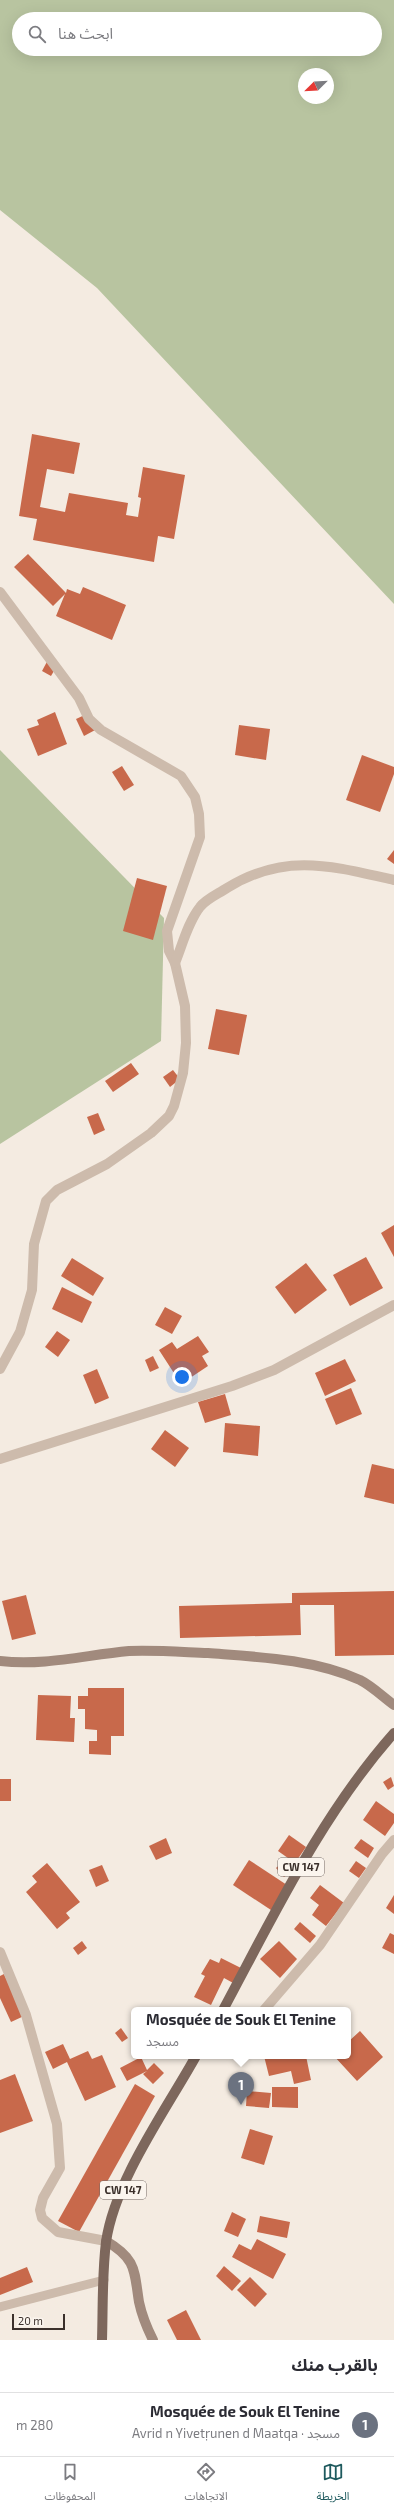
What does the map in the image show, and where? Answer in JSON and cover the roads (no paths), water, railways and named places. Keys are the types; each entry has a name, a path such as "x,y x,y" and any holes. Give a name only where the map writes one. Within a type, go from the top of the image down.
{"main road":[{"path":"0,1661 20,1663 54,1662 110,1653 158,1650 292,1661 332,1670 361,1681 394,1705"},
{"name":"CW 147","path":"225,2007 259,1938 318,1838 357,1777 394,1733"},
{"name":"CW 147","path":"102,2340 106,2242 114,2210 151,2132 194,2059"},
{"path":"106,2242 127,2256 133,2265 139,2303 145,2323 153,2340"}],"street":[{"path":"0,592 79,698 89,718 106,734 181,776 195,797 199,814 200,837 167,931 169,951 175,963 185,1006 186,1043 183,1073 174,1106 169,1116 151,1133 107,1164 57,1190 46,1201 34,1244 32,1290 20,1332 0,1369"},
{"path":"175,963 198,909 203,904 239,881 267,870 289,865 326,866 394,880"},
{"path":"0,1459 232,1386 274,1370 394,1305"},
{"path":"267,2007 320,1945 382,1854 394,1840"},
{"path":"0,1952 26,2015 57,2124 60,2168 43,2198 40,2210 42,2218 58,2232 106,2242"}],"lane":[{"path":"0,2307 104,2280"}],"place":[{"name":"Mosquée de Souk El Tenine","path":"241,2105"}]}
